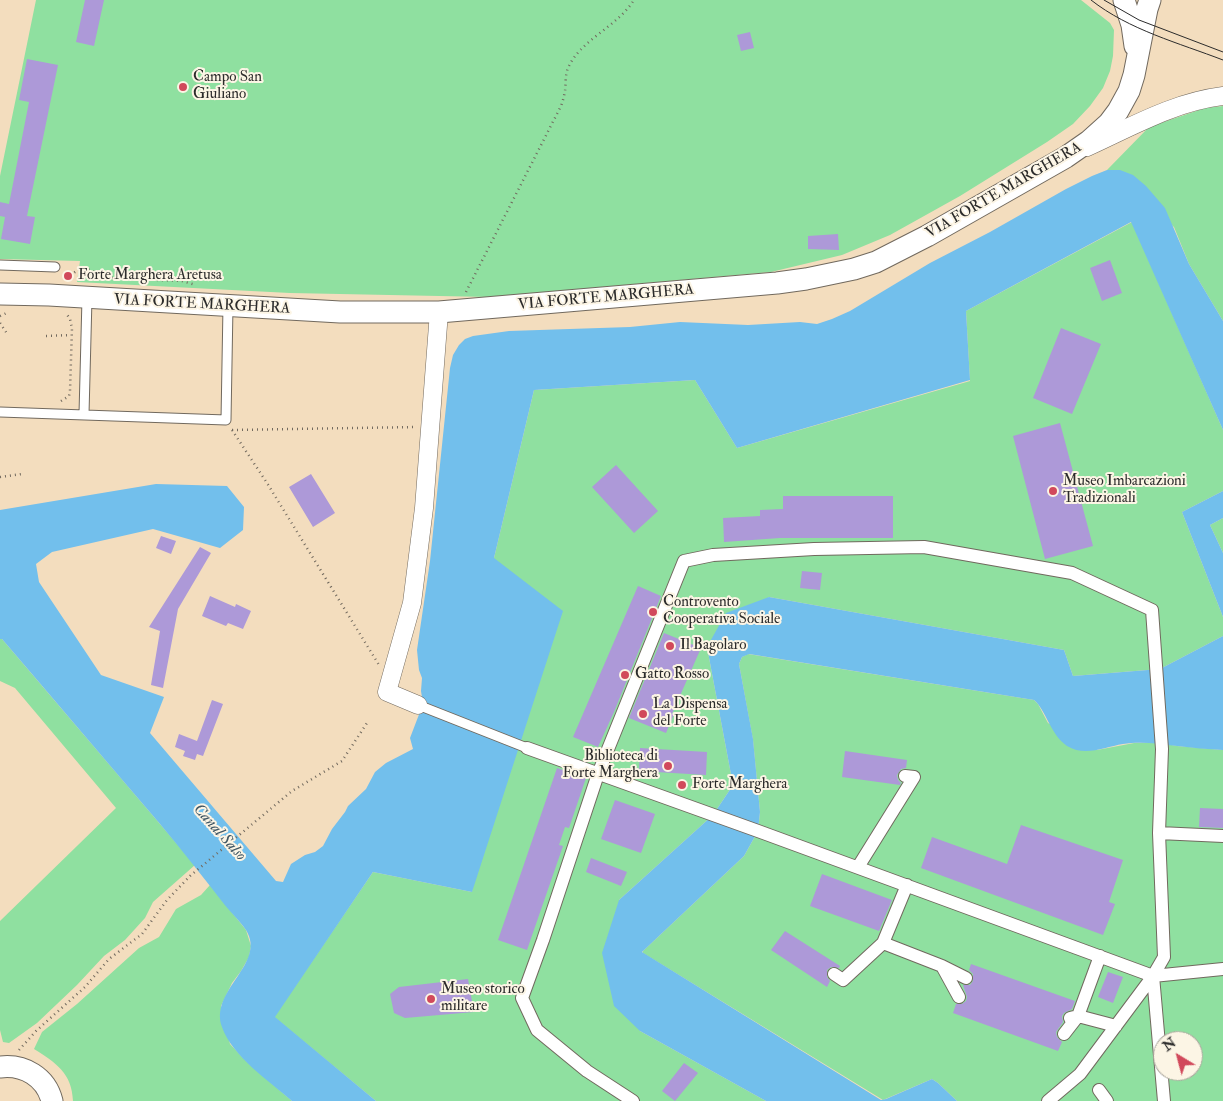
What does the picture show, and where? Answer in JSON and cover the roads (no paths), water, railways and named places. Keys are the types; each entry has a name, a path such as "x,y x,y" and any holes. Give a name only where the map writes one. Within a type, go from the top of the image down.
{"street":[{"name":"VIA FORTE MARGHERA","path":"1124,0 1134,34 1135,68"},
{"name":"VIA FORTE MARGHERA","path":"0,294 340,312 439,312 777,283 854,269 876,262 927,236 1066,157 1089,141 1109,123 1129,91 1150,0"},
{"path":"1066,157 1164,111 1198,100 1223,96"},
{"path":"418,705 387,692 412,603 424,508 439,312"},
{"path":"633,1101 587,1071 537,1030 522,998 598,774 684,561 713,555 814,549 924,547 1072,573 1152,610 1162,749 1159,833 1164,957 1153,976 1080,1074 1048,1101"},
{"path":"527,748 1153,976 1223,969"},
{"path":"858,867 914,777 905,776"},
{"path":"1159,833 1223,836"},
{"path":"834,974 843,980 883,943 907,885"},
{"path":"883,943 942,966 966,978"},
{"path":"1064,1034 1074,1017 1100,956"},
{"path":"942,966 959,997"},
{"path":"1153,976 1164,1101"},
{"path":"1074,1017 1116,1026"},
{"path":"0,1067 17,1067 33,1074 48,1090 52,1101"},
{"path":"1099,1090 1107,1101"}],"lane":[{"path":"0,265 55,267"},
{"path":"84,414 87,298"},
{"path":"0,412 226,420 228,306"},
{"path":"418,705 527,748"}],"water":[{"name":"Canal Salso","path":"1107,170 1120,170 1133,175 1146,186 1165,208 1189,264 1223,321 1223,430 1131,222 966,311 970,380 737,448 695,380 534,390 494,558 563,611 472,892 373,872 275,1017 376,1101 292,1101 242,1058 227,1038 222,1027 220,1014 223,1001 249,954 250,942 246,930 160,824 2,639 0,639 0,510 156,484 227,486 244,507 243,530 220,548 153,529 52,552 36,564 39,582 101,675 164,697 150,733 276,881 283,882 291,864 323,846 348,806 366,789 375,772 386,763 413,749 410,738 423,704 422,678 419,670 417,650 430,561 450,368 453,355 465,339 473,336 509,331 630,327 680,322 748,325 800,322 817,324 850,311 930,263 1066,189"},
{"path":"1223,491 1223,518 1210,525 1223,553 1223,617 1182,512"},
{"path":"769,597 1064,650 1073,676 1160,669 1223,636 1223,750 1137,743 1081,751 1067,746 1061,741 1034,700 749,654 742,657 739,664 753,739 760,812 758,831 744,856 642,952 881,1100 932,1079 957,1101 766,1101 640,1031 614,1006 602,953 619,900 713,815 733,785 707,647 726,613"}],"tram line":[{"path":"1091,0 1121,20 1138,28 1223,60"},
{"path":"1104,0 1139,20 1223,52"}],"place":[{"name":"Campo San Giuliano","path":"183,87"},
{"name":"Forte Marghera Aretusa","path":"68,276"},
{"name":"Museo Imbarcazioni Tradizionali","path":"1053,491"},
{"name":"Controvento Cooperativa Sociale","path":"653,612"},
{"name":"Il Bagolaro","path":"670,646"},
{"name":"Gatto Rosso","path":"625,675"},
{"name":"La Dispensa del Forte","path":"643,714"},
{"name":"Biblioteca di Forte Marghera","path":"668,766"},
{"name":"Forte Marghera","path":"682,785"},
{"name":"Museo storico militare","path":"431,999"}]}
